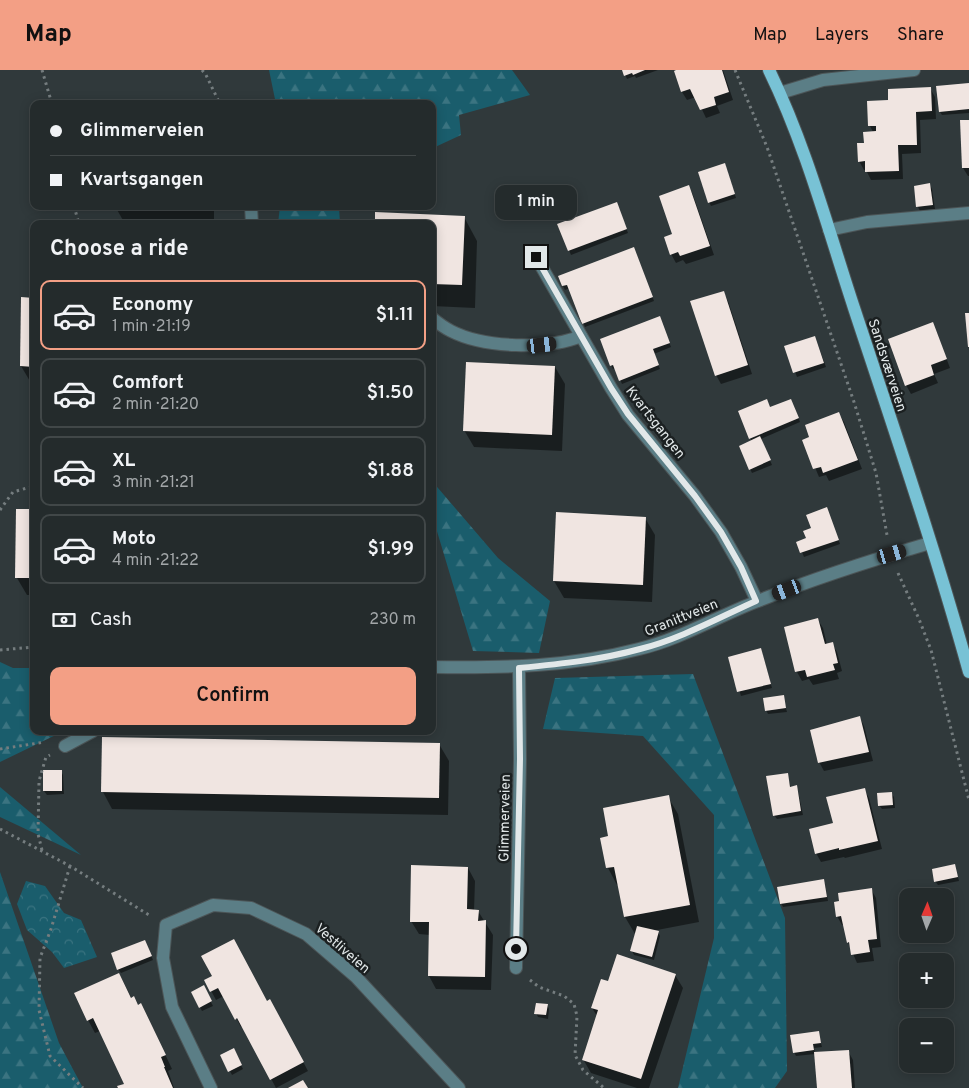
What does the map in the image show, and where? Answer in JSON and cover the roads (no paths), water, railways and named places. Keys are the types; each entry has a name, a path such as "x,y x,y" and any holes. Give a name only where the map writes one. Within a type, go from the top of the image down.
{"main road":[{"name":"Sandsværveien","path":"770,70 780,93 828,230 930,543 969,672"}],"street":[{"path":"780,93 823,80 914,70"},
{"path":"828,230 867,222 969,213"},
{"name":"Kvartsgangen","path":"536,257 611,388 628,414 695,496 721,532 741,567 756,601"},
{"path":"436,321 463,337 494,344 542,345 582,336"},
{"name":"Granittveien","path":"436,668 519,668 560,665 641,649 676,637 756,601 833,572 930,543"},
{"name":"Glimmerveien","path":"516,968 520,759 519,668"},
{"path":"64,746 85,735"},
{"name":"Vestliveien","path":"211,1088 172,1007 163,958 166,925 213,906 251,908 306,934 356,977 459,1088"}]}
